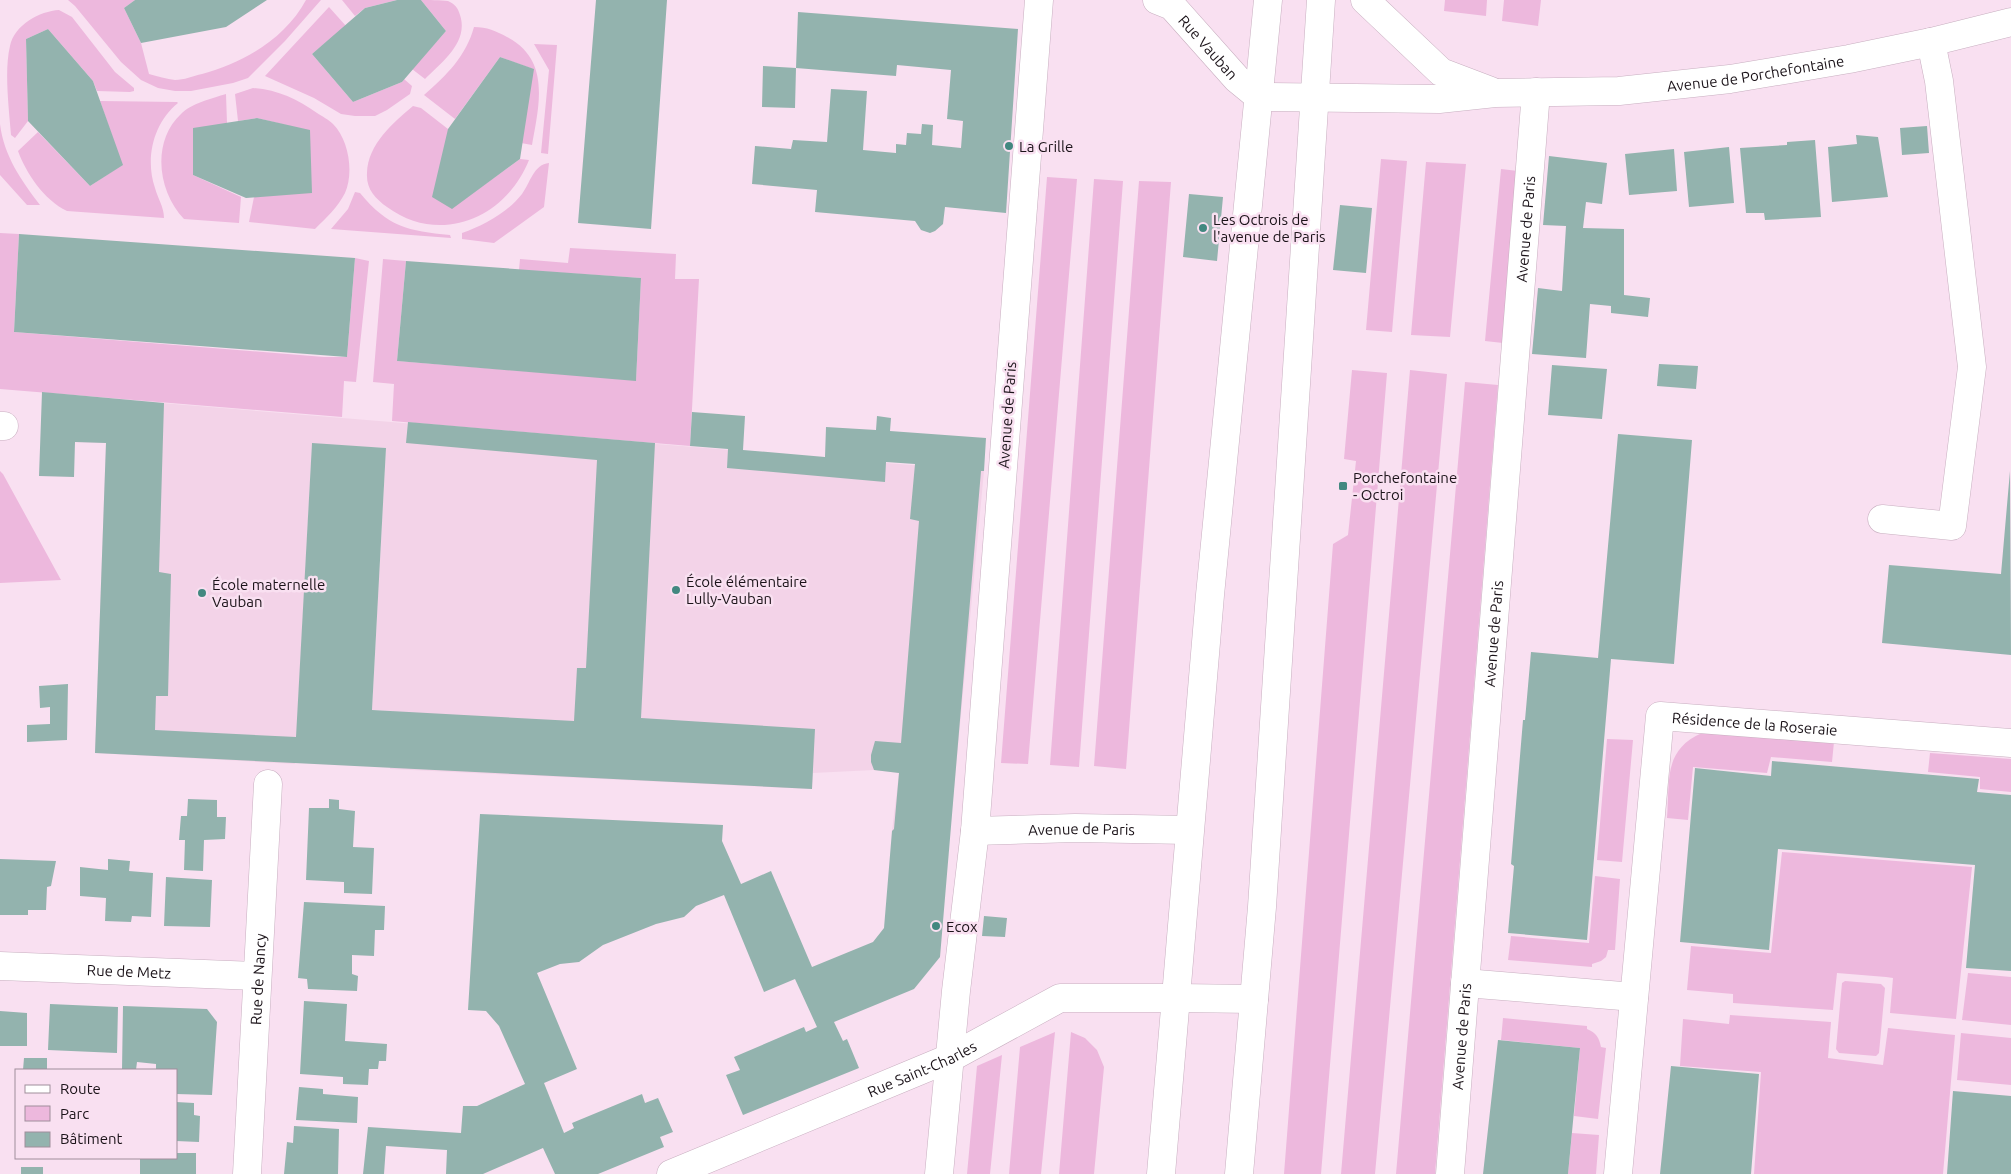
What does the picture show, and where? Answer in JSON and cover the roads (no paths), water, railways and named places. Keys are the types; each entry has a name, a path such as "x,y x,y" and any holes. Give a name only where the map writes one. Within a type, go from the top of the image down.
{"street":[{"name":"Avenue de Paris","path":"950,1058 975,831 1039,0"},
{"name":"Rue Vauban","path":"1157,0 1172,6 1237,79 1258,96"},
{"path":"1161,1174 1177,998 1189,830 1222,464 1268,0"},
{"path":"1240,1174 1262,907 1321,0"},
{"name":"Avenue de Porchefontaine","path":"1365,0 1441,72 1495,93"},
{"name":"Avenue de Porchefontaine","path":"1258,96 1439,99 1495,93 1619,91 1730,79 1849,59 1932,42 2011,22"},
{"path":"1882,519 1952,526 1972,367 1939,81 1932,42"},
{"name":"Avenue de Paris","path":"1450,1174 1536,92"},
{"name":"Résidence de la Roseraie","path":"1618,1174 1660,716 2011,742"},
{"name":"Rue de Nancy","path":"247,1174 268,784"},
{"name":"Avenue de Paris","path":"975,831 1075,828 1189,830"},
{"name":"Rue de Metz","path":"0,966 257,976"},
{"path":"1465,983 1634,997"},
{"name":"Rue Saint-Charles","path":"671,1174 950,1058 1060,998 1177,998"},
{"path":"1177,998 1254,1000"},
{"path":"939,1174 950,1058"}],"place":[{"name":"La Grille","path":"1009,146"},
{"name":"Les Octrois de l'avenue de Paris","path":"1203,228"},
{"name":"Porchefontaine - Octroi","path":"1343,486"},
{"name":"École élémentaire Lully-Vauban","path":"676,590"},
{"name":"École maternelle Vauban","path":"202,593"},
{"name":"Ecox","path":"936,926"}]}
